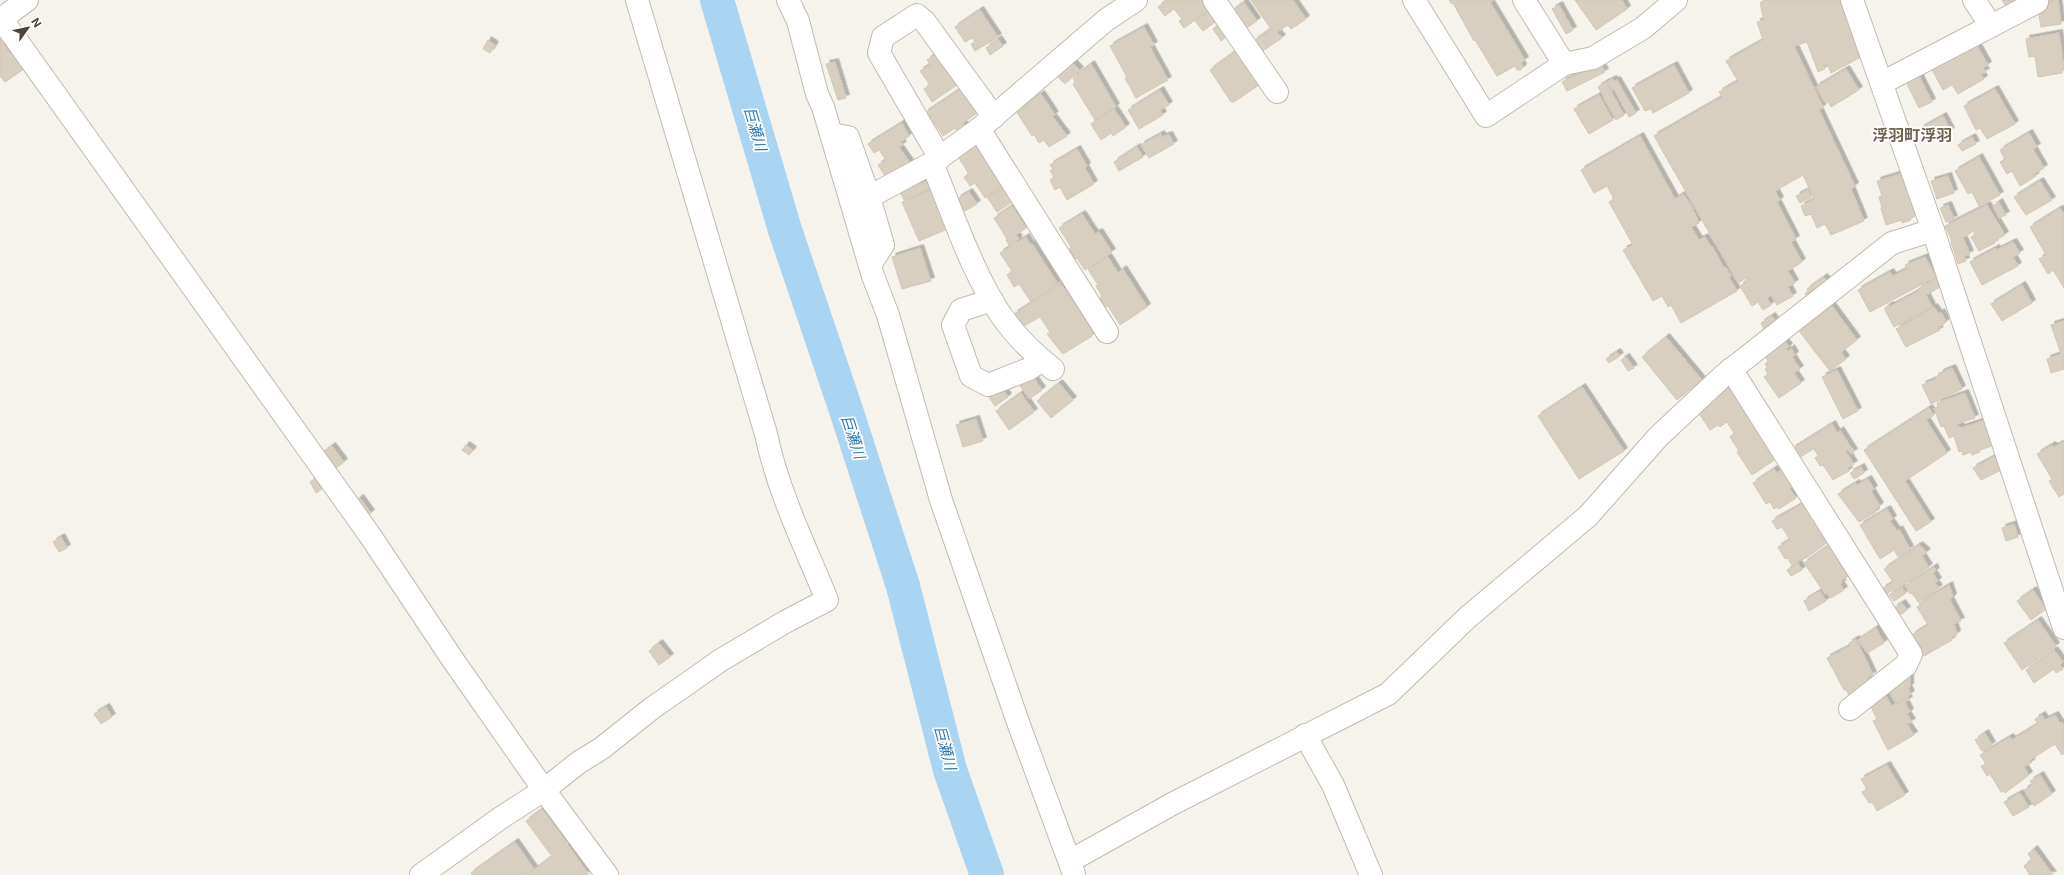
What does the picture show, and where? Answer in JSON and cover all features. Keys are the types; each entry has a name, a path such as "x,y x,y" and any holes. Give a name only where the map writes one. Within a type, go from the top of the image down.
{"street":[{"path":"27,0 0,19 369,534 453,660 544,790 607,875"},
{"path":"421,875 502,817 544,790 578,763 602,748 651,709 721,660 785,622 827,600 787,503 771,458 766,434 637,0"},
{"path":"788,0 798,21 818,94 832,134 870,265 888,316 941,500 1019,724 1072,868 1174,803 1305,734 1388,694 1468,617 1588,516 1658,437 1732,369 1892,243 1934,230"},
{"path":"869,197 936,160 986,123 1106,20 1136,0"},
{"path":"1214,0 1277,92"},
{"path":"1414,0 1486,116 1564,64 1593,58 1643,28 1676,0"},
{"path":"1524,0 1564,64"},
{"path":"1852,0 1934,230 2064,628"},
{"path":"1974,0 1991,26"},
{"path":"1882,83 2037,2 2036,0"},
{"path":"992,300 961,310 953,325 971,376 988,385 1029,369 1047,365 1031,351 992,300 982,283 936,160 879,52 883,37 917,15 925,22 986,123 1107,332"},
{"path":"832,134 848,137 869,197 883,245 870,265"},
{"path":"1732,369 1911,654 1906,665 1850,709"},
{"path":"1305,734 1333,785 1371,875"}],"building":[{"path":"1167,0 1202,0 1209,10 1184,28 1179,21 1182,19 1174,9 1165,16 1158,7"},
{"path":"1251,0 1293,0 1306,19 1291,29 1288,25 1277,32 1282,38 1261,52 1254,41 1271,29"},
{"path":"1449,0 1494,0 1490,2 1525,60 1521,63 1523,67 1521,70 1517,70 1515,66 1497,76 1475,40 1474,41 1453,3 1452,4"},
{"path":"1575,0 1622,0 1627,9 1596,30"},
{"path":"1764,0 1843,0 1861,57 1831,73 1828,65 1824,65 1825,69 1818,72 1807,42 1794,46 1823,107 1819,110 1855,186 1851,189 1864,221 1831,235 1825,224 1817,228 1811,214 1805,216 1801,206 1814,199 1803,175 1775,191 1780,200 1777,202 1796,239 1791,242 1802,262 1788,271 1795,283 1788,287 1793,296 1777,305 1771,295 1767,298 1771,305 1763,310 1758,302 1752,306 1740,286 1747,281 1746,278 1738,283 1654,136 1722,97 1719,92 1738,81 1726,61 1763,40 1757,22 1764,20 1760,3"},
{"path":"2002,0 2019,0 2007,8"},
{"path":"2055,0 2058,0 2061,24 2041,27 2038,9"},
{"path":"1244,2 1257,21 1245,29 1232,11"},
{"path":"1559,5 1573,30 1566,34 1552,9"},
{"path":"980,10 998,37 975,51 971,44 975,42 972,38 965,42 955,27"},
{"path":"1212,10 1219,19 1203,31 1195,21"},
{"path":"1218,25 1226,37 1221,41 1213,29"},
{"path":"1144,27 1154,45 1150,47 1168,80 1136,98 1125,78 1127,77 1110,46"},
{"path":"2059,33 2064,70 2062,73 2038,77 2035,56 2029,57 2026,39"},
{"path":"0,39 11,55 14,53 24,69 5,82 0,76"},
{"path":"998,39 1003,46 990,55 986,48"},
{"path":"488,40 495,45 490,53 483,49"},
{"path":"1975,42 1988,65 1983,68 1986,72 1981,74 1984,79 1958,94 1952,85 1943,90 1931,68"},
{"path":"1236,51 1259,85 1234,102 1231,102 1210,70"},
{"path":"939,52 960,83 932,102 924,89 930,85 920,71 930,65 927,60"},
{"path":"1071,61 1080,70 1065,84 1056,75"},
{"path":"835,62 846,98 838,100 826,64"},
{"path":"1600,63 1605,72 1567,91 1562,82"},
{"path":"1091,64 1116,107 1095,120 1073,84 1075,82 1073,78"},
{"path":"1674,65 1689,93 1653,113 1651,109 1645,111 1632,88"},
{"path":"1846,69 1859,90 1831,107 1828,101 1825,103 1816,87"},
{"path":"1919,76 1932,102 1919,108 1906,82"},
{"path":"1613,79 1615,81 1617,80 1636,113 1629,117 1614,89 1612,90 1607,82"},
{"path":"1606,82 1624,115 1616,120 1598,87"},
{"path":"962,88 978,112 963,123 965,126 958,132 955,128 943,136 933,121 931,123 925,113"},
{"path":"1995,89 2015,124 1987,139 1980,128 1976,130 1964,106"},
{"path":"1160,90 1169,105 1160,110 1163,115 1139,129 1128,110"},
{"path":"1041,94 1055,115 1052,116 1067,136 1049,147 1044,140 1039,143 1034,134 1032,136 1016,111"},
{"path":"1599,95 1613,120 1589,134 1574,109"},
{"path":"1114,109 1126,127 1113,136 1111,133 1101,140 1091,124"},
{"path":"1943,116 1951,131 1928,143 1920,129"},
{"path":"902,123 909,136 901,142 903,145 899,147 913,167 887,179 878,165 886,160 879,150 874,153 868,144"},
{"path":"2029,133 2037,147 2033,149 2044,168 2034,174 2036,176 2020,186 2012,171 2007,174 2000,162 2005,159 2000,150"},
{"path":"1161,134 1162,137 1169,135 1174,144 1149,158 1141,145"},
{"path":"1640,136 1675,199 1683,194 1691,205 1699,223 1691,227 1699,240 1705,237 1711,247 1712,246 1724,268 1726,267 1731,276 1729,277 1737,291 1681,323 1671,305 1668,307 1662,296 1653,301 1623,250 1633,245 1609,202 1614,199 1607,186 1594,193 1581,170"},
{"path":"1972,137 1976,144 1962,151 1958,145"},
{"path":"974,145 977,145 1002,187 985,198 975,183 970,186 964,177 969,174 959,158"},
{"path":"1137,147 1143,157 1119,171 1114,162"},
{"path":"1077,149 1087,166 1085,168 1094,184 1067,200 1060,187 1055,190 1050,180 1054,177 1050,171 1053,169 1050,165"},
{"path":"1979,157 2000,195 1979,206 1972,192 1968,194 1955,171"},
{"path":"1903,173 1916,214 1910,218 1911,220 1902,223 1902,220 1886,225 1879,197 1882,196 1877,181"},
{"path":"1948,176 1954,193 1937,199 1931,181"},
{"path":"927,181 930,189 904,200 900,192"},
{"path":"2040,181 2052,200 2026,215 2014,197"},
{"path":"1003,187 1012,202 997,212 987,197"},
{"path":"934,189 950,228 919,241 902,202"},
{"path":"1808,190 1811,197 1800,203 1796,196"},
{"path":"969,192 977,204 965,211 957,199"},
{"path":"1999,202 2006,215 1999,218 1993,206"},
{"path":"1948,205 1954,219 1946,222 1940,208"},
{"path":"1987,205 2005,235 1994,241 1995,243 1979,251 1971,237 1975,234 1973,231 1963,238 1970,254 1964,256 1966,261 1958,264 1951,242 1952,241 1945,226"},
{"path":"1012,206 1026,228 1016,235 1019,239 1017,240 1018,242 1026,237 1058,284 1031,302 1019,284 1014,287 1007,275 1012,271 1000,253 1010,247 1006,240 1007,239 994,218"},
{"path":"2061,209 2064,214 2064,288 2053,270 2048,274 2039,259 2046,255 2030,227"},
{"path":"1082,214 1095,234 1099,232 1112,252 1085,270 1077,258 1075,259 1069,249 1071,247 1059,228"},
{"path":"2013,242 2020,253 2013,257 2018,266 1982,285 1970,262 1996,248 1997,250"},
{"path":"920,248 931,281 902,289 892,257"},
{"path":"1108,257 1118,273 1123,269 1147,307 1120,325 1108,306 1106,307 1100,298 1102,296 1096,286 1098,285 1088,269"},
{"path":"1925,257 1936,277 1870,312 1858,290 1890,272 1893,276 1907,269 1905,265"},
{"path":"1824,277 1829,284 1809,299 1805,294 1808,291 1807,289"},
{"path":"1937,278 1942,286 1926,295 1932,307 1894,327 1885,308 1919,291 1918,289"},
{"path":"1061,284 1094,332 1091,334 1092,336 1063,354 1047,334 1050,332 1040,317 1022,327 1014,314"},
{"path":"2022,285 2032,303 2002,321 1991,304"},
{"path":"1832,306 1857,340 1841,352 1846,359 1830,371 1799,331"},
{"path":"1934,307 1939,314 1941,312 1946,322 1938,328 1940,330 1906,347 1896,329"},
{"path":"1772,316 1776,322 1764,329 1761,323"},
{"path":"2064,321 2064,369 2051,373 2047,359 2061,354 2051,325"},
{"path":"1666,337 1702,380 1677,400 1642,357"},
{"path":"1784,340 1789,347 1786,349 1788,351 1791,348 1795,355 1792,357 1800,369 1794,373 1801,383 1779,398 1764,377 1768,374 1765,369 1767,367 1765,364 1768,361 1764,354"},
{"path":"1617,352 1620,356 1609,363 1606,359"},
{"path":"1626,357 1634,368 1628,371 1621,360"},
{"path":"1952,368 1962,389 1931,404 1922,385 1936,379 1935,377 1940,375 1940,373"},
{"path":"1837,370 1858,411 1843,419 1822,377"},
{"path":"1033,377 1042,390 1029,399 1020,386"},
{"path":"1059,383 1073,400 1051,418 1037,401"},
{"path":"1000,385 1008,397 995,406 987,394"},
{"path":"1731,386 1776,459 1752,475 1737,452 1739,451 1730,437 1734,433 1727,422 1720,427 1718,425 1710,430 1696,409"},
{"path":"1582,387 1624,451 1579,479 1538,416"},
{"path":"1021,393 1034,412 1009,430 996,411"},
{"path":"1965,393 1975,418 1957,424 1958,427 1960,426 1961,428 1985,420 1992,446 1979,450 1980,452 1972,455 1971,452 1963,455 1962,451 1959,452 1954,436 1949,438 1944,426 1941,427 1934,408 1938,407 1937,403"},
{"path":"1929,408 1934,415 1926,420 1947,453 1905,481 1931,522 1916,531 1864,450"},
{"path":"976,419 983,441 963,447 956,425"},
{"path":"1832,424 1837,433 1840,430 1854,452 1851,454 1848,450 1846,452 1854,464 1847,468 1849,471 1833,480 1823,465 1820,466 1815,458 1818,456 1814,449 1818,446 1799,458 1792,449"},
{"path":"2064,442 2064,494 2059,497 2049,481 2052,479 2037,454 2052,445 2054,447"},
{"path":"466,445 473,450 469,455 462,450"},
{"path":"332,446 344,462 332,471 320,455"},
{"path":"1996,456 2001,470 1981,480 1973,468"},
{"path":"1861,467 1864,473 1854,479 1850,473"},
{"path":"1785,468 1790,476 1786,478 1792,487 1790,489 1796,498 1779,509 1777,507 1774,509 1770,502 1766,504 1753,483 1774,469 1777,473"},
{"path":"316,478 322,489 316,493 310,482"},
{"path":"1868,479 1874,489 1871,491 1880,506 1875,510 1876,512 1859,522 1838,494 1856,483 1857,485"},
{"path":"360,498 371,513 366,517 355,502"},
{"path":"1806,502 1828,542 1806,558 1791,564 1788,558 1785,559 1778,547 1790,540 1782,527 1777,529 1772,521"},
{"path":"1887,509 1893,519 1890,521 1897,531 1899,529 1910,549 1898,557 1894,550 1880,559 1860,525"},
{"path":"2014,524 2018,537 2006,541 2002,528"},
{"path":"61,537 67,548 59,552 53,542"},
{"path":"1832,543 1839,554 1835,556 1848,576 1841,581 1843,583 1840,584 1844,590 1831,598 1827,593 1825,594 1804,563"},
{"path":"1919,545 1927,552 1922,556 1929,567 1901,587 1900,585 1885,595 1882,589 1893,582 1884,569"},
{"path":"1798,563 1802,570 1791,576 1787,570"},
{"path":"1934,567 1936,571 1933,573 1938,581 1935,583 1939,588 1918,602 1905,586"},
{"path":"1949,585 1953,597 1950,600 1961,621 1954,624 1957,634 1951,638 1952,640 1924,656 1912,635 1928,625 1917,607 1920,605 1919,603"},
{"path":"1902,587 1906,593 1894,601 1889,595"},
{"path":"2033,590 2046,609 2031,620 2017,601"},
{"path":"1820,591 1826,601 1809,611 1804,601"},
{"path":"1902,603 1907,610 1899,616 1894,608"},
{"path":"2038,620 2056,646 2022,670 2004,643"},
{"path":"1876,628 1884,643 1867,653 1858,640"},
{"path":"1856,639 1873,675 1868,677 1870,681 1863,685 1864,687 1849,695 1846,690 1844,690 1827,658 1850,646 1849,643"},
{"path":"659,643 670,657 659,665 649,651"},
{"path":"2054,650 2063,662 2060,665 2063,669 2056,673 2054,669 2034,683 2026,670"},
{"path":"1910,673 1910,687 1908,688 1911,694 1907,697 1909,700 1905,702 1904,699 1896,703 1888,689"},
{"path":"1886,696 1891,706 1904,700 1910,712 1907,714 1912,722 1907,724 1914,735 1888,750 1873,721 1877,719 1870,705"},
{"path":"106,707 112,717 101,724 94,714"},
{"path":"2042,715 2045,720 2055,715 2060,723 2062,722 2064,725 2064,753 2062,755 2055,744 2030,760 2032,762 2024,767 2029,775 2005,793 2004,791 2001,792 1990,774 1987,776 1981,766 1986,764 1980,755 2010,737 2012,740 2038,724 2035,719"},
{"path":"1985,733 1992,745 1982,751 1975,740"},
{"path":"1887,765 1905,795 1877,811 1872,802 1869,803 1862,792 1867,789 1861,779"},
{"path":"2040,775 2052,794 2034,806 2024,790 2033,785 2030,781"},
{"path":"2020,793 2029,807 2013,816 2004,802"},
{"path":"542,809 567,843 551,855 526,821"},
{"path":"515,842 534,869 525,875 472,875 471,873"},
{"path":"568,845 589,875 527,875"},
{"path":"2034,849 2053,875 2030,875 2024,866 2032,860 2028,854"}],"waterway":[{"name":"巨瀬川","path":"717,0 785,230 845,407 903,586 950,770 987,875"}],"district":[{"name":"浮羽町浮羽","path":"1912,135"}]}
